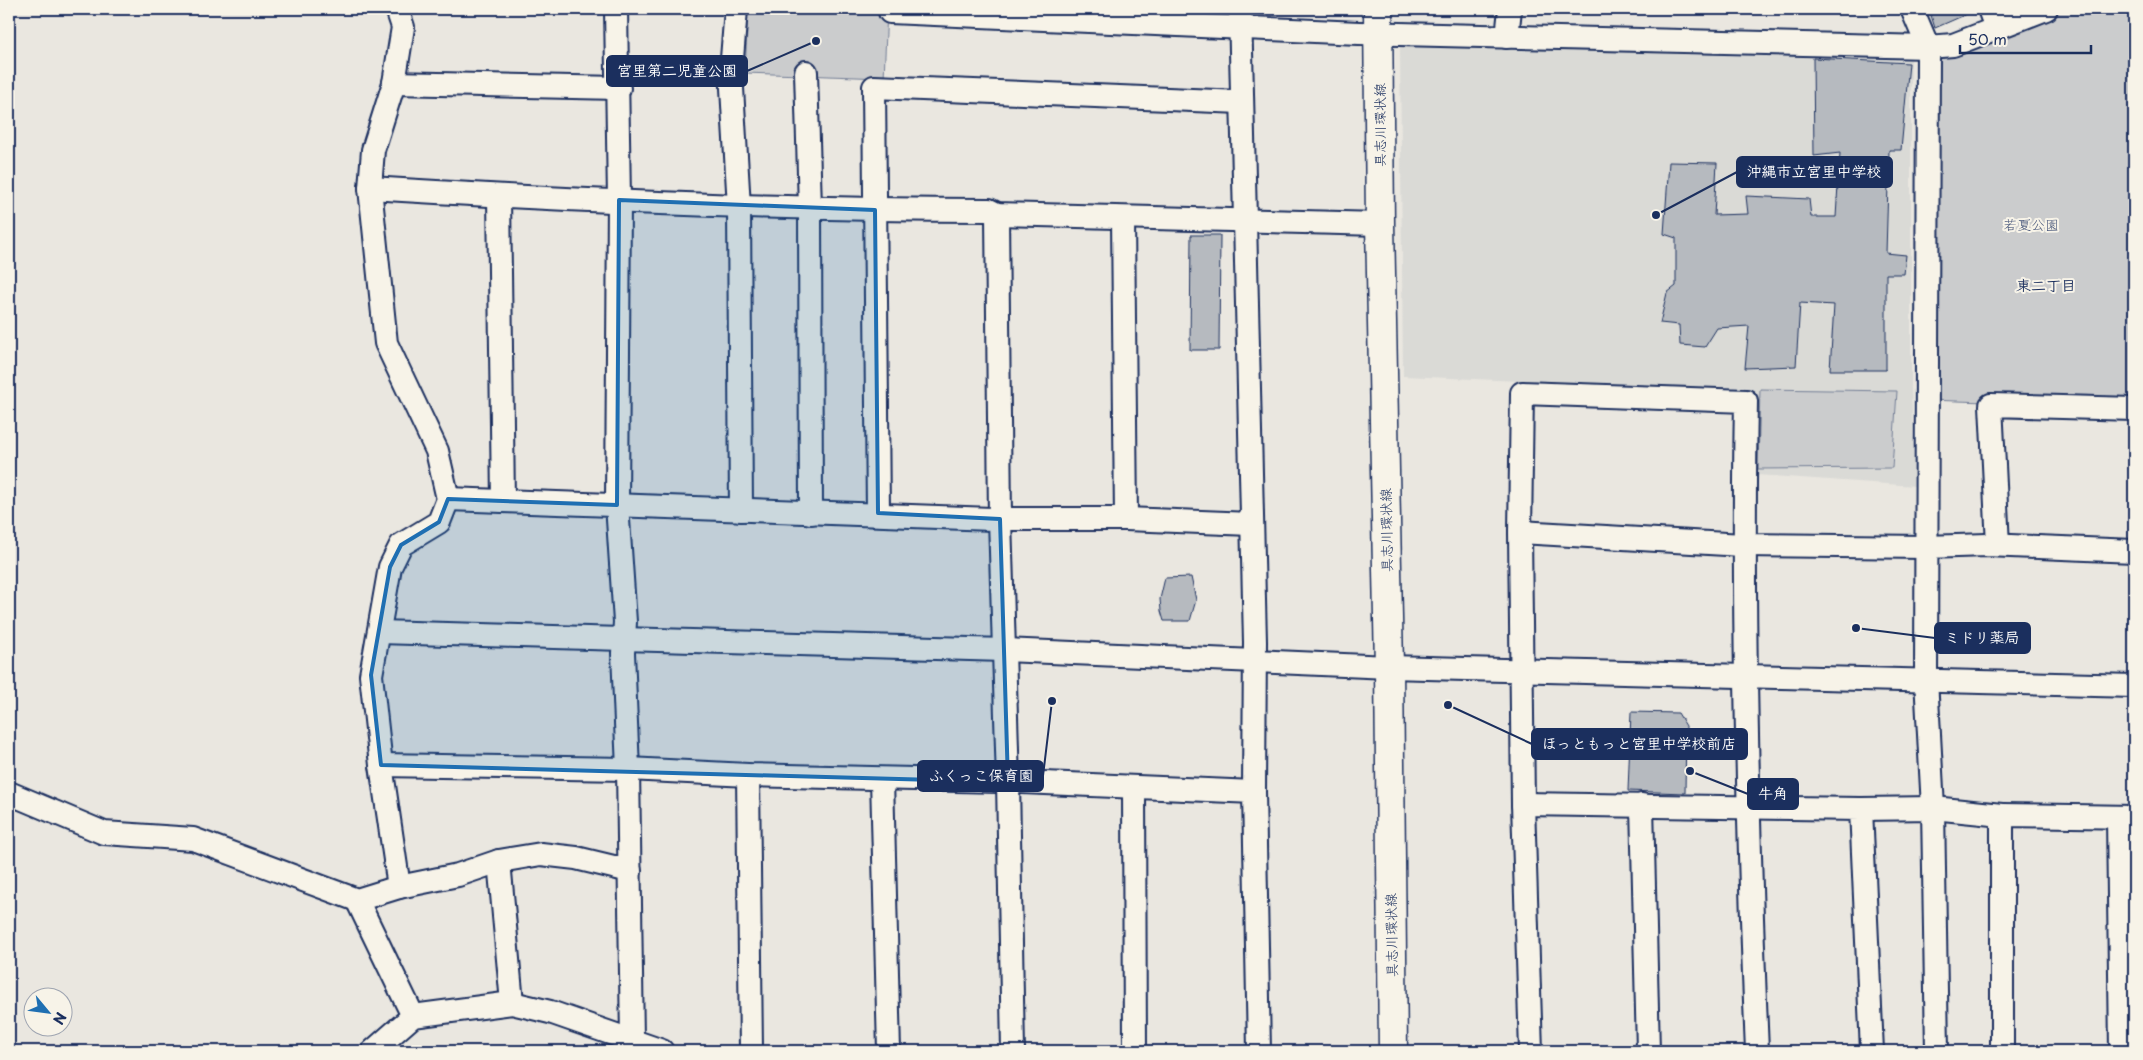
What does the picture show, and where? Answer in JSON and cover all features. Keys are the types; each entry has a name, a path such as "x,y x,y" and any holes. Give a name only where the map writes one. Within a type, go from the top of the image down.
{"main road":[{"name":"具志川環状線","path":"1378,21 1389,667 1393,1051"}],"street":[{"path":"397,9 403,26 394,83 373,150 370,188 386,343 437,451 448,499 439,522 401,545 390,567 371,675 381,765 399,887"},
{"path":"616,9 619,88 617,505 625,622 632,1040"},
{"path":"736,9 731,71 739,207 741,510"},
{"path":"1507,37 1510,9"},
{"path":"1912,9 1928,47 1926,679 1933,808 1937,1051"},
{"path":"890,12 1378,21 1507,37 1928,47 1953,45 1992,18 2046,9"},
{"path":"1240,18 1255,660 1254,792 1259,1051"},
{"path":"806,72 810,208 811,513"},
{"path":"394,83 619,88"},
{"path":"878,514 874,87 1241,102"},
{"path":"370,188 739,207 989,210 997,214 1244,222 1380,224"},
{"path":"499,196 503,501"},
{"path":"997,214 1000,519 1008,782 1013,1051"},
{"path":"1123,218 1126,519"},
{"path":"1531,1051 1523,804 1520,532 1522,393 1746,401 1743,545 1747,675 1747,806 1757,1051"},
{"path":"1998,545 1991,405 2134,409"},
{"path":"448,499 1000,519 1126,519 1251,524"},
{"path":"1520,532 1743,545 1926,547 1998,545 2134,551"},
{"path":"379,632 1004,650 1389,667 1926,679 2134,686"},
{"path":"381,765 628,769 748,775 1008,782 1254,792"},
{"path":"748,775 752,1051"},
{"path":"882,779 889,1051"},
{"path":"1134,788 1135,1051"},
{"path":"9,793 104,833 193,839 357,900 399,887 458,874 499,861 541,854 576,858 630,871"},
{"path":"1523,804 1747,806 1860,810 1933,808 2002,815 2126,817 2121,1051"},
{"path":"1642,806 1648,1051"},
{"path":"1860,810 1872,1051"},
{"path":"2002,815 2002,1051"},
{"path":"499,861 512,1003"},
{"path":"357,900 413,1016"},
{"path":"373,1051 413,1016 512,1003 550,1012 662,1051"}],"highlighted area":[{"path":"619,200 875,210 878,513 1000,519 1008,782 381,765 371,675 390,567 401,545 439,522 448,499 617,505"}],"shaded area":[{"path":"1400,46 1742,54 1911,54 1911,387 1915,486 1756,475 1754,391 1403,376"}],"green space":[{"path":"748,9 887,9 884,78 745,73"},
{"name":"若夏公園","path":"2046,9 2134,9 2134,407 1927,400 1928,47"},
{"path":"1760,389 1897,391 1892,468 1758,469"}],"building":[{"path":"1929,9 1976,9 1976,10 1935,28"},
{"path":"1813,58 1909,63 1901,150 1889,150 1886,253 1906,255 1904,274 1886,274 1886,370 1830,370 1834,305 1800,303 1796,366 1745,368 1749,326 1717,328 1705,347 1680,345 1679,325 1660,323 1667,293 1676,286 1676,238 1664,234 1669,162 1717,163 1714,215 1748,214 1746,196 1809,199 1811,217 1836,217 1840,153 1814,156"},
{"path":"1191,235 1220,235 1219,350 1190,350"},
{"path":"1191,577 1196,600 1190,621 1164,621 1160,599 1165,578"},
{"path":"1631,712 1678,713 1686,726 1685,793 1628,791"}],"place":[{"name":"宮里第二児童公園","path":"816,41"},
{"name":"沖縄市立宮里中学校","path":"1656,215"},
{"name":"ミドリ薬局","path":"1856,628"},
{"name":"ふくっこ保育園","path":"1052,701"},
{"name":"ほっともっと宮里中学校前店","path":"1448,705"},
{"name":"牛角","path":"1690,771"}],"district":[{"name":"東二丁目","path":"2046,284"}]}
